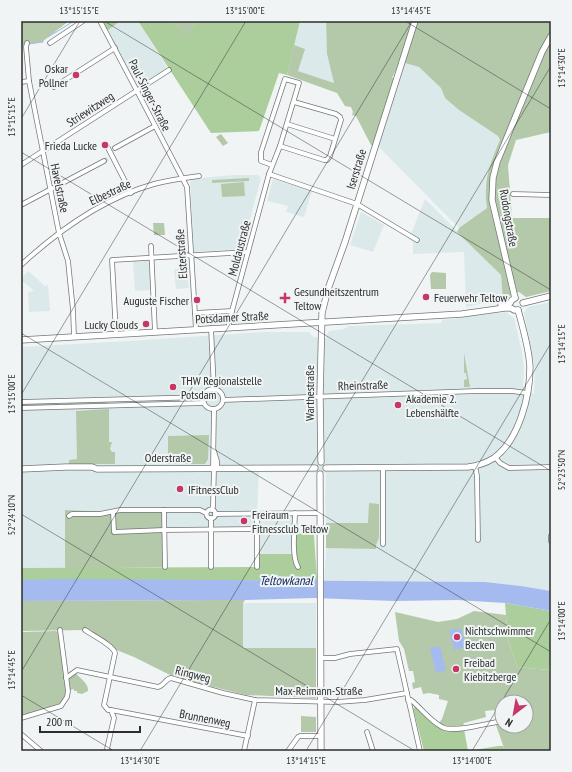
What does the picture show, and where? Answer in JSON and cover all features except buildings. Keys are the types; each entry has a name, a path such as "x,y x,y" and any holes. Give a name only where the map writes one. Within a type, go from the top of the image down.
{"street":[{"path":"50,43 83,21"},
{"name":"Paul-Singer-Straße","path":"100,21 182,178"},
{"name":"Iserstraße","path":"321,323 327,293 415,21"},
{"name":"Rudongstraße","path":"515,298 494,212 492,190 493,178 497,162 542,52 551,36"},
{"name":"Havelstraße","path":"26,45 29,81 59,233 68,261 74,337"},
{"path":"54,87 115,48"},
{"name":"Striewitzweg","path":"21,165 169,70"},
{"name":"Moldaustraße","path":"229,327 229,322 269,174 280,146 299,83 285,79 261,152 260,160 272,165"},
{"path":"21,82 29,81"},
{"path":"280,146 327,160 330,156 341,119 340,117 336,114 294,102"},
{"path":"287,124 335,139"},
{"path":"115,148 155,126"},
{"path":"107,146 108,158 130,193"},
{"path":"21,205 108,158"},
{"path":"269,174 357,204 417,240"},
{"name":"Elbestraße","path":"21,265 59,233 88,213 130,193 154,184 200,176"},
{"name":"Elsterstraße","path":"182,178 187,187 196,330"},
{"path":"513,194 551,195"},
{"path":"151,246 155,332"},
{"path":"116,334 112,260 248,252"},
{"path":"522,303 551,296"},
{"path":"511,306 512,300 515,298 520,300 522,303"},
{"path":"326,468 462,467 475,466 494,457 509,442 519,424 527,393 530,366 518,310 522,308 522,303"},
{"name":"Potsdamer Straße","path":"21,340 466,314 511,306 514,310 518,310"},
{"path":"195,313 232,312"},
{"name":"Warthestraße","path":"321,323 321,462"},
{"path":"211,328 214,390"},
{"path":"214,390 221,394 223,400 220,406 214,409 209,408 204,402 204,397 208,391 214,390"},
{"name":"Rheinstraße","path":"223,400 476,391 512,391 527,393"},
{"path":"21,402 204,397"},
{"path":"163,398 163,404"},
{"path":"113,400 113,405"},
{"path":"62,401 63,406"},
{"path":"21,408 204,402"},
{"path":"214,409 214,451 217,460 212,510 215,514"},
{"path":"494,457 500,464 509,468 551,467"},
{"path":"321,751 320,474 317,473 315,468 316,465 321,462 326,468"},
{"path":"475,466 478,476 478,540"},
{"name":"Oderstraße","path":"21,469 56,467 92,467 96,469 315,468"},
{"path":"320,474 325,472 326,468"},
{"path":"382,468 383,544"},
{"path":"69,516 72,514 100,514 120,510 200,510 206,513 207,517 211,518"},
{"path":"164,510 165,567"},
{"path":"206,513 208,510 212,510"},
{"path":"113,512 114,532 257,529"},
{"path":"295,513 295,554 298,567"},
{"path":"215,514 320,513"},
{"path":"211,518 214,518 215,514"},
{"path":"257,514 257,567"},
{"path":"211,518 211,567"},
{"path":"551,536 551,541"},
{"path":"21,718 61,706 67,697 68,691 60,630"},
{"path":"85,630 114,649 115,653 104,705 106,708 111,710 114,718 107,749 109,751"},
{"path":"321,658 341,658 354,654 397,649 420,751"},
{"name":"Ringweg","path":"66,678 77,670 158,686 161,686 168,678 170,678 223,693 255,700"},
{"name":"Max-Reimann-Straße","path":"255,700 337,702 365,700 406,693"},
{"path":"244,751 255,700"},
{"path":"408,700 411,700 437,724 445,729 494,723"},
{"name":"Brunnenweg","path":"111,710 248,736"},
{"path":"368,732 373,751"},
{"path":"21,734 41,751"},
{"path":"288,751 300,736 321,736"}],"shaded area":[{"path":"120,21 138,21 169,70 137,91 106,32"},
{"path":"300,21 326,21 327,54 334,83 298,71 304,49 294,45"},
{"path":"405,62 419,67 441,88 445,98 459,110 498,136 500,140 487,173 485,185 487,208 459,228 378,146"},
{"path":"233,175 258,175 261,178 242,249 194,252 190,179"},
{"path":"273,179 312,191 304,217 286,212 288,206 267,201"},
{"path":"425,199 501,275 503,302 489,302 466,307 464,252 413,254 413,242 409,239"},
{"path":"361,212 384,225 373,252 350,245"},
{"path":"149,260 151,290 135,291 133,261"},
{"path":"187,268 189,288 176,289 174,269"},
{"path":"28,271 45,286 48,285 50,311 29,312 28,292 34,291 21,280"},
{"path":"551,302 551,591 484,582 324,581 327,538 325,503 326,473 308,472 259,471 257,514 295,513 295,555 257,554 257,530 164,530 113,512 65,510 65,569 21,568 21,347 264,332 309,332 313,337 326,338 329,331 344,329 349,326 441,323 442,320 506,312 514,318 522,352 524,369 523,387 534,394 535,368 524,313 528,307"},
{"path":"243,603 316,603 316,648 243,648"}],"green space":[{"path":"21,21 69,21 43,42 21,45"},
{"path":"101,21 120,21 107,31"},
{"path":"138,21 174,21 186,38 197,21 300,21 287,75 279,73 259,131 211,133"},
{"path":"174,21 197,21 186,39"},
{"path":"326,21 551,21 551,132 516,140 508,165 512,218 551,218 551,291 526,297 519,292 509,296 506,301 503,302 501,275 457,232 459,228 487,208 486,181 500,140 498,136 459,110 445,98 441,88 419,67 402,62 403,56 392,78 396,79 375,146 371,145 356,116 352,115 353,112 351,107 345,106 337,93 287,75 294,45 305,49 298,71 334,83 327,54"},
{"path":"221,134 228,143 223,146 216,137"},
{"path":"249,178 249,181 212,183 212,180"},
{"path":"244,182 245,196 222,197 221,184"},
{"path":"153,223 164,223 165,235 154,235"},
{"path":"432,272 446,273 446,289 431,289 430,275"},
{"path":"224,313 225,317 223,322 199,324 197,318 199,315"},
{"path":"464,353 470,387 464,387 464,380 467,379 466,373 464,373"},
{"path":"58,403 59,405 21,406 21,404"},
{"path":"68,403 108,403 67,404"},
{"path":"109,409 109,442 112,442 110,449 112,452 115,452 115,464 69,464 69,460 77,459 76,411"},
{"path":"209,435 208,459 205,464 168,464 168,436"},
{"path":"369,503 379,504 379,538 376,549 326,548 326,523 368,523"},
{"path":"65,510 113,512 164,510 165,567 65,569"},
{"path":"295,533 314,535 317,581 21,580 21,568 257,567 257,554 295,554"},
{"path":"245,600 243,603 243,648 316,648 316,698 246,695 194,682 188,682 114,649 85,630 21,631 21,601"},
{"path":"505,603 551,611 551,660 549,670 517,667 508,639"},
{"name":"Freibad Kiebitzberge","path":"474,611 506,615 508,639 517,667 549,670 551,675 551,751 505,751 499,734 534,734 534,694 494,694 494,710 485,711 486,717 464,723 463,726 451,727 439,723 442,719 448,701 439,699 439,695 429,693 423,694 421,687 413,689 412,683 415,682 413,671 409,671 404,649 399,641 395,612 438,622 457,619"},
{"path":"56,631 60,634 67,689 64,698 61,703 21,716 21,632"},
{"path":"75,672 88,688 88,691 82,694 77,693 74,689 70,690 68,678"},
{"path":"416,707 437,726 448,730 464,729 468,751 424,751 413,708"},
{"path":"301,716 316,717 316,732 301,732"},
{"path":"503,746 505,751 468,751"}],"water":[{"path":"21,580 485,582 551,591 551,611 505,603 457,600 394,601 314,598 245,600 21,601"},
{"name":"Nichtschwimmer Becken","path":"461,628 466,647 454,650 449,630"},
{"path":"440,646 446,670 436,673 430,648"}],"waterway":[{"path":"48,37 74,21"},
{"path":"28,44 43,41"},
{"path":"114,42 118,50"}],"tunnel":[{"path":"104,161 108,158"}],"place":[{"name":"Oskar Pollner","path":"76,75"},
{"name":"Frieda Lucke","path":"105,145"},
{"name":"Feuerwehr Teltow","path":"426,297"},
{"name":"Gesundheitszentrum Teltow","path":"285,298"},
{"name":"Auguste Fischer","path":"197,300"},
{"name":"Lucky Clouds","path":"146,324"},
{"name":"THW Regionalstelle Potsdam","path":"173,387"},
{"name":"Akademie 2. Lebenshälfte","path":"398,405"},
{"name":"IFitnessClub","path":"180,489"},
{"name":"Freiraum Fitnessclub Teltow","path":"244,521"},
{"name":"Nichtschwimmer Becken","path":"457,637"},
{"name":"Freibad Kiebitzberge","path":"456,669"}],"water label":[{"name":"Teltowkanal","path":"286,580"}]}
